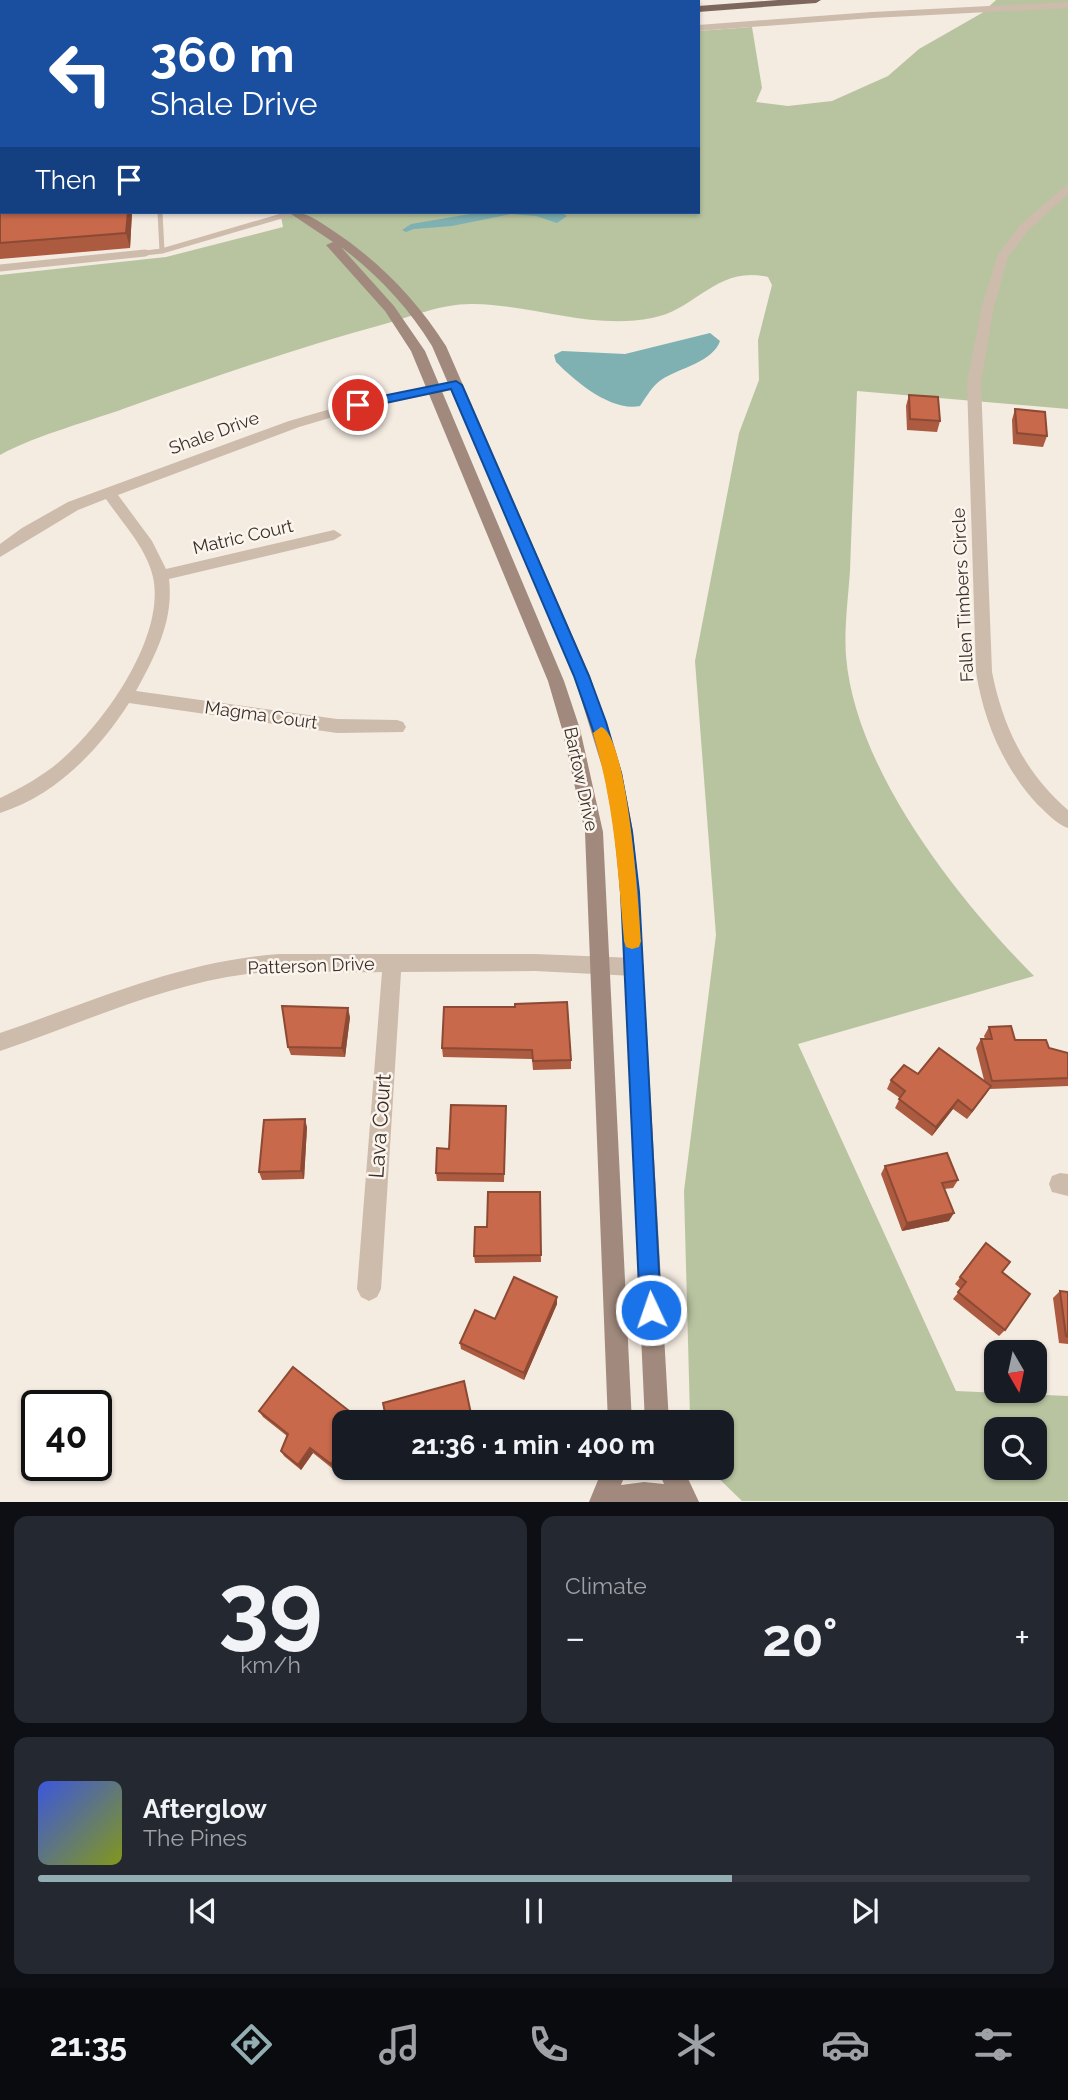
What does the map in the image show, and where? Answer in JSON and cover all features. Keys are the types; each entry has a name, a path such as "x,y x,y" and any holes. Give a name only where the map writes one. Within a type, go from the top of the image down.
{"main road":[{"path":"700,9 816,0"}],"street":[{"path":"700,28 872,15 1068,5"},
{"name":"Fallen Timbers Circle","path":"1068,188 1025,227 1002,257 988,306 974,382 984,672 989,705 1002,740 1026,778 1068,821"},
{"name":"Bartow Drive","path":"297,214 332,244 405,327 556,681 571,729 594,832 619,1410"},
{"name":"Bartow Drive","path":"298,214 340,240 402,294 425,321 456,385 582,676 610,760 624,832 634,967 656,1410"},
{"name":"Shale Drive","path":"0,552 49,519 108,492 324,414 456,385"},
{"path":"0,806 48,782 102,732 126,696 161,621 163,600 160,576 148,550 108,492"},
{"name":"Matric Court","path":"160,576 334,536"},
{"name":"Magma Court","path":"126,696 337,726 397,727"},
{"name":"Patterson Drive","path":"0,1042 186,979 230,968 271,965 598,963 634,967"},
{"name":"Lava Court","path":"369,1289 391,964"},
{"path":"601,1502 611,1480"},
{"path":"675,1480 687,1502"},
{"path":"609,1502 634,1493 655,1494 680,1502"}],"lane":[{"path":"160,214 162,251"},
{"path":"0,268 162,251 288,214"}],"green space":[{"path":"996,0 1068,0 1068,409 857,391 846,625 846,656 854,699 868,743 889,787 943,871 1004,945 1034,976 798,1044 956,1391 984,1392 984,1404 1046,1404 1047,1395 1068,1396 1068,1501 742,1501 720,1480 734,1480 734,1410 690,1410 684,1191 716,935 695,661 739,433 759,380 758,340 772,285 768,277 735,277 668,313 630,321 585,319 496,305 462,304 439,308 226,373 48,434 0,455 0,275 166,257 283,227 280,214 700,214 700,31 752,27 762,88 756,102 788,106 832,101 888,76 919,49 982,13"}],"water":[{"path":"470,214 511,214 452,226 406,232 402,230 411,224"},
{"path":"511,214 567,216 557,223 536,216"},
{"path":"710,333 720,341 716,348 703,359 658,382 640,406 617,404 594,393 564,370 556,362 554,355 562,351 625,354"}],"building":[{"path":"0,214 128,214 126,233 0,243"},
{"path":"909,395 938,397 940,421 910,419"},
{"path":"1015,409 1045,412 1047,436 1017,433"},
{"path":"567,1002 571,1060 533,1061 532,1050 442,1048 444,1007 515,1007 515,1004"},
{"path":"282,1006 348,1008 342,1048 288,1047"},
{"path":"1011,1026 1015,1040 1046,1040 1049,1048 1068,1053 1068,1078 992,1081 981,1039 992,1039 989,1027"},
{"path":"939,1048 991,1086 972,1111 958,1100 936,1127 899,1099 905,1091 891,1080 904,1065 918,1074"},
{"path":"451,1105 506,1106 504,1174 436,1173 437,1148 449,1149"},
{"path":"305,1119 301,1171 259,1172 264,1120"},
{"path":"947,1153 958,1180 942,1183 954,1213 907,1223 885,1166"},
{"path":"488,1192 540,1192 541,1255 474,1256 475,1227 487,1227"},
{"path":"986,1243 1010,1262 1002,1272 1030,1294 1005,1330 958,1292 966,1282 960,1277"},
{"path":"514,1277 557,1297 524,1373 460,1343 475,1310 495,1319"},
{"path":"1060,1291 1068,1292 1068,1337 1066,1336"},
{"path":"293,1367 348,1410 332,1410 331,1464 310,1448 298,1465 281,1451 288,1434 259,1411"},
{"path":"464,1381 470,1410 384,1410 383,1403"}],"slow traffic":[{"path":"601,733 613,773 624,832 632,941"}],"route":[{"path":"358,405 456,385 582,676 598,722 613,773 624,832 630,892 651,1310"}]}
